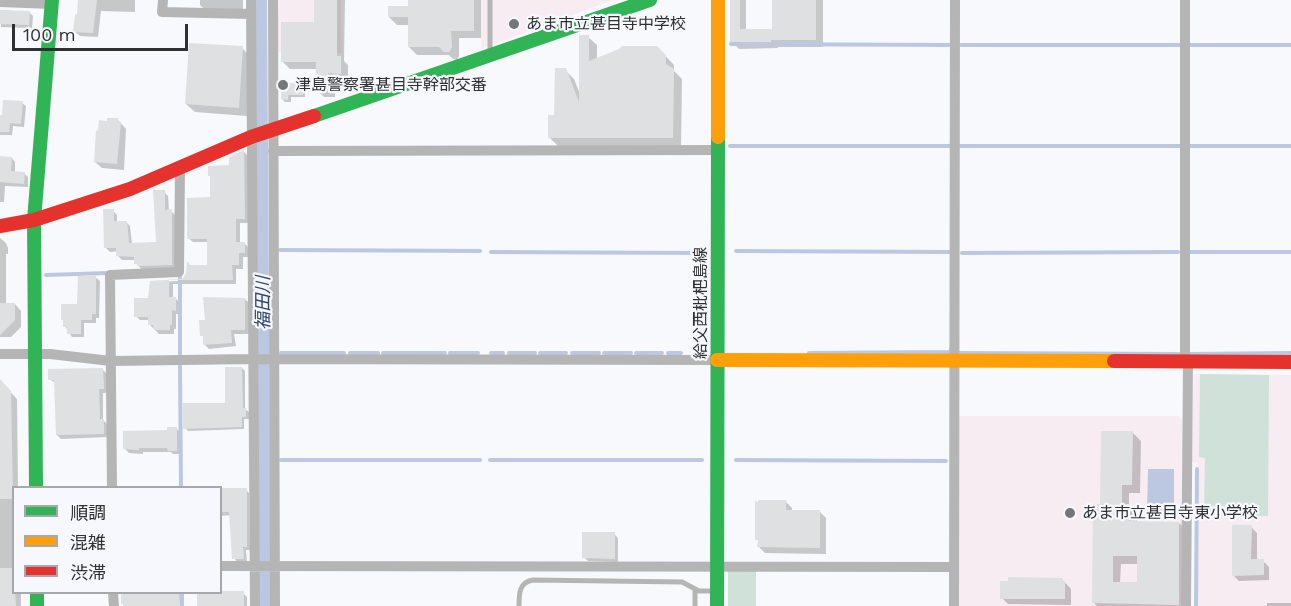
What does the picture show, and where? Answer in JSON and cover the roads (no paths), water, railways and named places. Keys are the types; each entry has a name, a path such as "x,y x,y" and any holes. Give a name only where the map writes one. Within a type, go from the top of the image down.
{"street":[{"path":"163,0 162,12 251,14"},
{"path":"251,0 255,606"},
{"path":"273,0 271,130 273,151 275,606"},
{"path":"0,226 34,220 130,189 251,137 650,0"},
{"name":"給父西枇杷島線","path":"717,606 718,0"},
{"path":"954,606 956,0"},
{"path":"1185,0 1186,606"},
{"path":"0,2 52,2 34,220 36,486"},
{"path":"273,151 718,150"},
{"path":"112,486 110,276 179,272 180,168"},
{"path":"0,354 50,354 111,361 253,358 1291,362"},
{"path":"222,566 954,567"}],"lane":[{"path":"490,0 490,54"},
{"path":"519,606 520,589 527,580 682,582 699,591 717,591"},
{"path":"695,589 695,606"}],"water":[{"name":"福田川","path":"255,0 267,0 271,606 259,606"},
{"path":"1148,469 1174,469 1174,514 1147,513"}],"waterway":[{"path":"731,44 951,45"},
{"path":"961,45 1180,45"},
{"path":"1190,45 1291,45"},
{"path":"730,146 951,145"},
{"path":"959,146 1180,146"},
{"path":"1189,146 1291,146"},
{"path":"280,250 480,251"},
{"path":"736,251 951,252"},
{"path":"491,252 702,253"},
{"path":"962,253 1178,252"},
{"path":"1190,252 1291,252"},
{"path":"46,275 108,273"},
{"path":"180,277 180,354"},
{"path":"809,353 951,352 951,349"},
{"path":"281,353 344,353"},
{"path":"350,353 378,353"},
{"path":"383,353 445,353"},
{"path":"450,353 478,353"},
{"path":"491,353 503,353"},
{"path":"509,353 535,353"},
{"path":"540,353 566,353"},
{"path":"572,353 599,353"},
{"path":"604,353 631,353"},
{"path":"636,353 662,353"},
{"path":"668,353 681,353"},
{"path":"959,353 1182,354"},
{"path":"1189,354 1291,353"},
{"path":"180,366 181,486"},
{"path":"281,460 480,460"},
{"path":"490,460 702,460"},
{"path":"736,460 946,461"},
{"path":"1196,606 1197,469"},
{"path":"182,594 182,606"}],"place":[{"name":"あま市立甚目寺中学校","path":"514,24"},
{"name":"津島警察署甚目寺幹部交番","path":"283,85"},
{"name":"あま市立甚目寺東小学校","path":"1070,513"}]}
